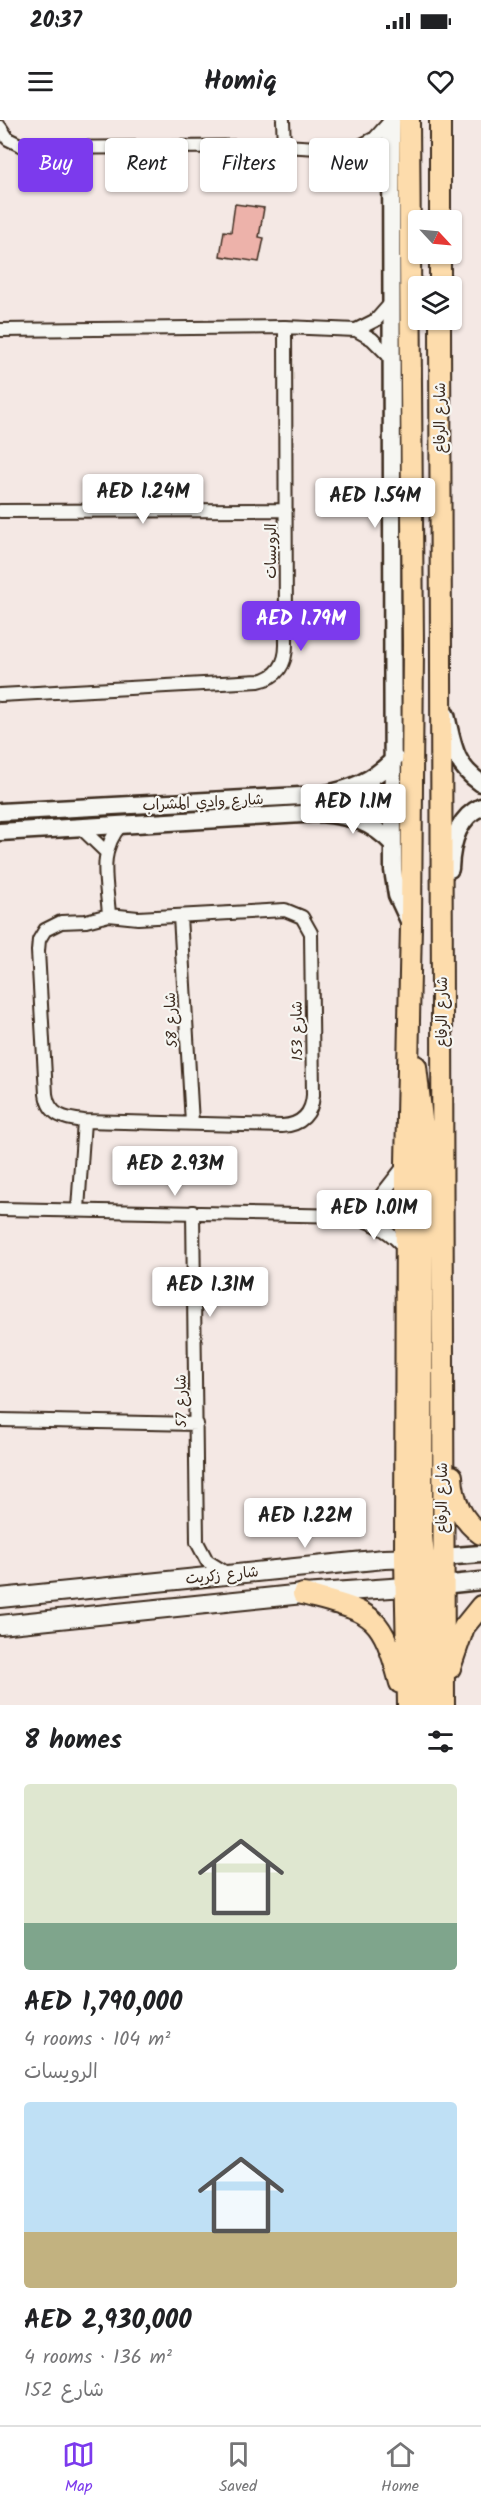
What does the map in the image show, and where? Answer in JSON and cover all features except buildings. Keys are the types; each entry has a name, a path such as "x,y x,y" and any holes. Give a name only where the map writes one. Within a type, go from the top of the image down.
{"main road":[{"name":"شارع الرفاع","path":"410,120 413,645 406,1164 407,1251 415,1558 434,1585 444,1701"},
{"path":"440,120 440,210"},
{"name":"شارع الرفاع","path":"406,1705 399,1588 415,1558 443,1412 440,330"},
{"path":"408,1032 420,1089 423,1128 422,1522 415,1558 434,1585 426,1705"},
{"path":"443,1412 450,1440 454,1496 462,1515 481,1534"},
{"name":"شارع زكريت","path":"0,1598 415,1558"},
{"name":"شارع زكريت","path":"0,1625 303,1594 434,1585"},
{"path":"303,1594 355,1609 373,1619 380,1627 391,1649 406,1705"},
{"path":"444,1701 459,1637 481,1606"}],"street":[{"path":"283,120 284,138"},
{"path":"375,138 391,120"},
{"name":"شارع الرفاع","path":"391,120 395,758 393,844 397,895 411,925"},
{"path":"0,127 8,140 26,147 200,146"},
{"path":"356,330 376,320 391,303"},
{"path":"0,330 285,327 356,330 372,339 391,358"},
{"name":"الرويسات","path":"0,695 259,681 273,677 282,666 286,652 285,327"},
{"path":"0,511 286,510"},
{"path":"440,691 458,762 464,771 481,783"},
{"name":"شارع وادي المشراب","path":"0,812 320,795 351,788 369,780 395,758"},
{"path":"320,795 339,795 371,788 378,793 381,802 376,810 368,814 342,809 320,813"},
{"path":"441,933 448,899 451,849 466,817 481,807"},
{"name":"شارع وادي المشراب","path":"0,832 320,813 350,816 366,822 393,844"},
{"path":"109,915 105,851 112,836 121,825"},
{"path":"80,827 105,851"},
{"name":"شارع 153","path":"285,910 302,917 310,933 314,1095 311,1109 302,1120 289,1125 84,1121 59,1116 51,1109 46,1100 38,946 42,934 56,924 86,921 109,915 138,918 180,916 285,910"},
{"name":"شارع 58","path":"180,916 192,1124"},
{"path":"78,1209 84,1121"},
{"path":"350,1216 376,1202 406,1164"},
{"path":"0,1209 350,1216 367,1220 385,1230 407,1251"},
{"name":"شارع 57","path":"193,1212 197,1542 207,1561 229,1575"},
{"path":"0,1420 197,1424"},
{"name":"شارع زكريت","path":"415,1558 481,1554"},
{"name":"شارع زكريت","path":"434,1585 481,1581"}]}
